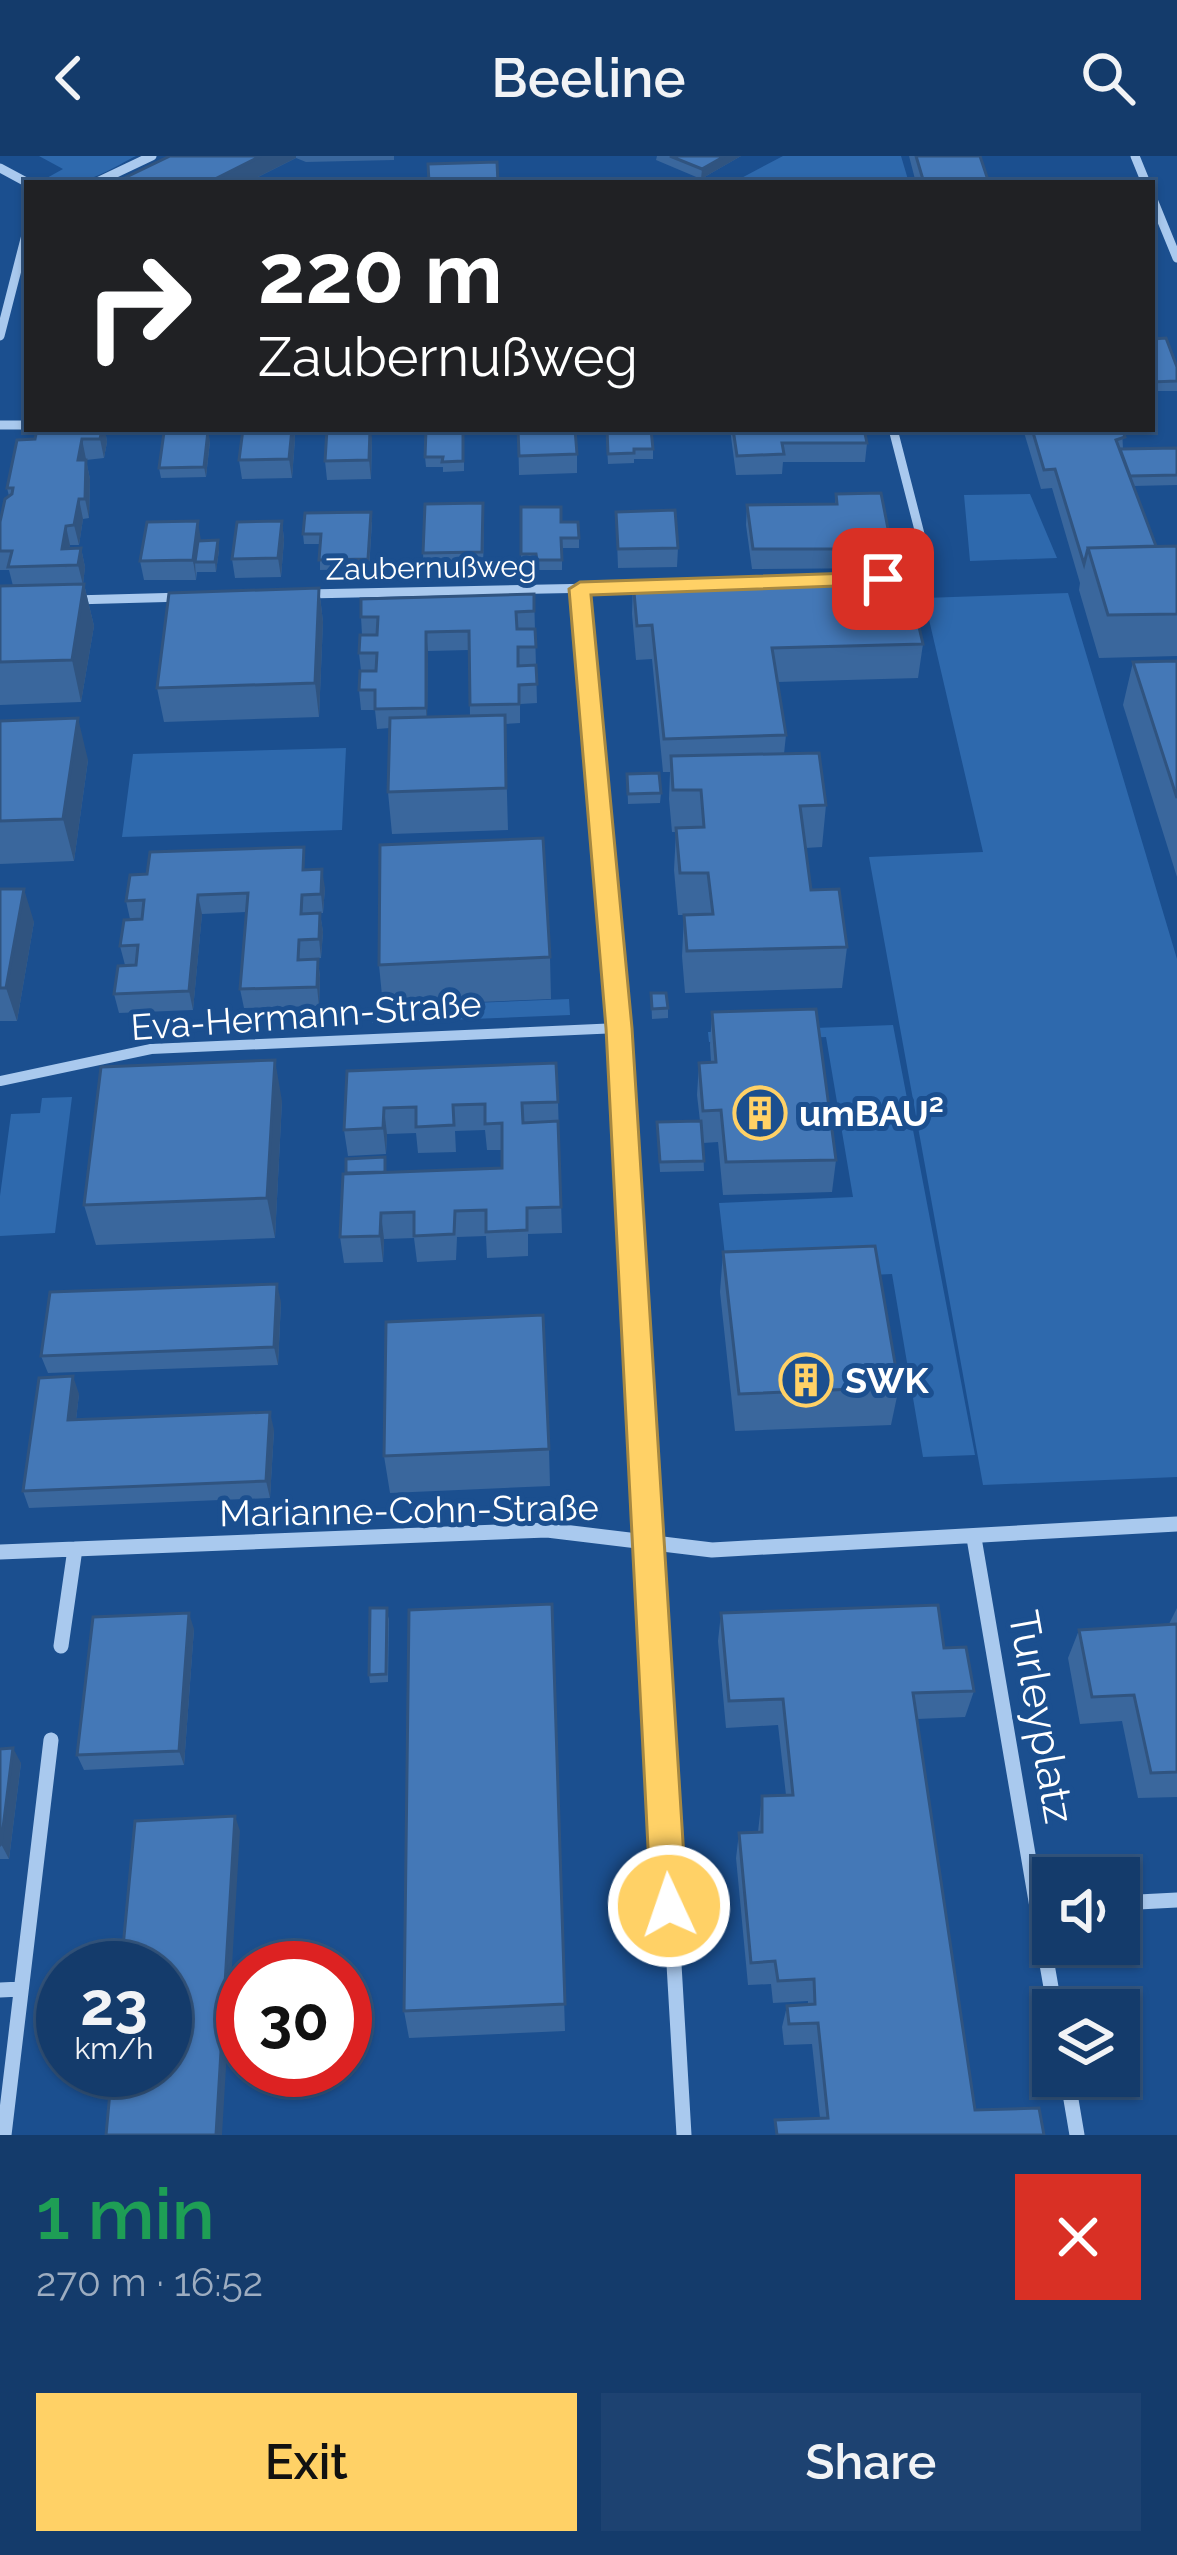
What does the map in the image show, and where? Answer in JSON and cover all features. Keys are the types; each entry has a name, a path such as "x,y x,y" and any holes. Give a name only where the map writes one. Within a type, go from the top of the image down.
{"street":[{"path":"100,180 152,156"},
{"path":"1155,203 1177,258"},
{"path":"0,336 5,296 24,242"},
{"path":"15,275 24,274"},
{"path":"880,579 926,578 920,534 894,432"},
{"name":"Zaubernußweg","path":"283,595 672,586"},
{"path":"580,589 619,1028 684,2135"},
{"path":"62,600 191,597"},
{"name":"Eva-Hermann-Straße","path":"0,1081 151,1049 619,1028"},
{"name":"Marianne-Cohn-Straße","path":"0,1552 547,1530 712,1550 1177,1524"},
{"name":"Turleyplatz","path":"974,1538 1035,1857"},
{"path":"61,1646 75,1549"},
{"path":"4,2135 51,1740"},
{"path":"1140,1902 1177,1900"},
{"path":"0,1990 21,1989"},
{"path":"1070,2097 1077,2135"}],"shaded area":[{"path":"39,156 136,156 86,180 45,179 63,169"},
{"path":"783,156 901,156 908,180 738,180"},
{"path":"1030,494 1057,558 970,561 964,495"},
{"path":"1068,593 1177,959 1177,1477 983,1485 869,857 983,852 924,598"},
{"path":"346,748 342,830 122,837 133,754"},
{"path":"569,999 570,1015 372,1023 372,1007"},
{"path":"893,1025 975,1455 923,1457 892,1274 728,1282 719,1203 853,1197 826,1037 709,1042 708,1032"},
{"path":"72,1097 55,1233 0,1236 11,1114 40,1113 42,1098"}],"building":[{"path":"170,156 261,156 213,180 120,180"},
{"path":"670,156 725,156 702,169"},
{"path":"916,156 980,156 988,180 923,180"},
{"path":"497,162 498,180 429,180 428,164"},
{"path":"1166,338 1177,381 1155,382 1155,339"},
{"path":"36,432 101,432 100,439 82,439 78,460 86,460 85,499 79,499 74,525 66,526 62,549 81,548 78,565 8,567 12,551 0,551 0,522 5,499 12,494 13,488 7,488 17,440 35,439"},
{"path":"164,432 208,432 204,467 159,468"},
{"path":"243,432 292,432 289,459 239,460"},
{"path":"327,432 370,432 369,460 325,461"},
{"path":"426,432 463,432 463,461 425,457"},
{"path":"518,432 575,432 577,454 519,456"},
{"path":"607,432 651,432 653,449 608,454"},
{"path":"733,432 865,432 867,443 782,443 784,454 737,456"},
{"path":"1033,432 1123,432 1125,437 1116,440 1156,546 1088,548 1084,564 1055,469 1044,470"},
{"path":"1177,448 1177,475 1130,476 1120,449"},
{"path":"881,493 892,549 753,549 747,505 837,504 836,494"},
{"path":"483,503 482,552 423,553 425,504"},
{"path":"521,507 561,507 561,522 578,522 579,538 561,538 562,560 537,560 536,554 521,554"},
{"path":"675,510 678,548 618,549 616,512"},
{"path":"371,512 368,559 319,560 321,534 303,534 305,513"},
{"path":"198,521 193,560 140,561 147,522"},
{"path":"282,521 278,558 232,559 237,522"},
{"path":"218,540 215,562 195,562 198,541"},
{"path":"1177,546 1177,614 1108,615 1088,548"},
{"path":"907,576 923,644 772,648 786,735 664,739 652,625 637,626 633,581"},
{"path":"84,584 72,660 0,662 0,586"},
{"path":"319,588 315,683 157,688 169,593"},
{"path":"534,594 534,611 516,612 517,629 535,629 536,647 518,647 518,666 536,665 537,684 519,685 519,704 470,705 469,631 426,632 426,708 375,709 375,690 359,690 360,671 376,671 377,653 359,653 360,635 377,635 378,617 361,617 361,599"},
{"path":"1177,661 1177,798 1133,662"},
{"path":"505,715 506,788 388,792 390,718"},
{"path":"78,718 63,819 0,821 0,721"},
{"path":"819,753 826,805 800,806 811,890 839,889 847,947 687,951 684,915 713,914 708,873 680,873 676,828 704,827 701,790 673,790 671,756"},
{"path":"659,773 661,793 628,794 627,774"},
{"path":"543,838 550,957 379,965 380,845"},
{"path":"304,847 303,870 322,869 321,894 302,895 301,914 320,913 319,939 299,940 298,960 318,959 317,987 240,989 248,893 198,895 189,991 114,994 118,966 136,965 138,945 120,946 124,920 142,919 144,900 126,901 130,875 147,874 150,852"},
{"path":"0,889 24,889 6,988 0,988"},
{"path":"651,993 666,993 668,1008 652,1009"},
{"name":"umBAU²","path":"816,1009 836,1160 726,1162 721,1110 703,1111 699,1063 716,1062 712,1012"},
{"path":"275,1060 267,1198 84,1205 101,1067"},
{"path":"556,1063 558,1102 522,1103 523,1123 558,1121 561,1207 527,1208 527,1230 486,1232 486,1210 455,1211 454,1234 414,1236 414,1212 381,1213 380,1236 340,1237 343,1174 502,1168 502,1123 485,1124 485,1104 453,1105 454,1125 416,1127 416,1107 384,1108 383,1128 344,1130 347,1071"},
{"path":"701,1121 704,1161 660,1162 657,1122"},
{"path":"385,1157 385,1172 346,1173 346,1159"},
{"name":"SWK","path":"875,1246 899,1387 739,1394 723,1252"},
{"path":"277,1284 274,1347 41,1356 50,1292"},
{"path":"543,1315 549,1449 384,1456 386,1322"},
{"path":"73,1376 68,1420 270,1412 266,1481 23,1491 39,1378"},
{"path":"552,1604 565,2004 404,2011 409,1610"},
{"path":"938,1605 944,1648 966,1647 974,1691 913,1693 975,2110 1039,2108 1044,2135 777,2135 775,2120 828,2118 818,2023 789,2024 787,2006 815,2004 814,1979 778,1981 775,1961 751,1963 739,1833 762,1832 762,1796 793,1795 783,1699 729,1701 721,1613"},
{"path":"370,1608 387,1608 386,1674 369,1675"},
{"path":"189,1613 179,1751 77,1755 93,1617"},
{"path":"1177,1624 1177,1772 1151,1773 1134,1695 1092,1697 1079,1630"},
{"path":"13,1748 1,1844 0,1845 0,1749"},
{"path":"235,1816 228,1941 216,1941 216,2135 106,2135 110,2097 192,2097 192,1941 124,1941 135,1821"}],"place":[{"name":"umBAU²","path":"760,1113"},
{"name":"SWK","path":"806,1380"}],"route":[{"path":"669,1906 619,1028 580,589 883,579"}]}
